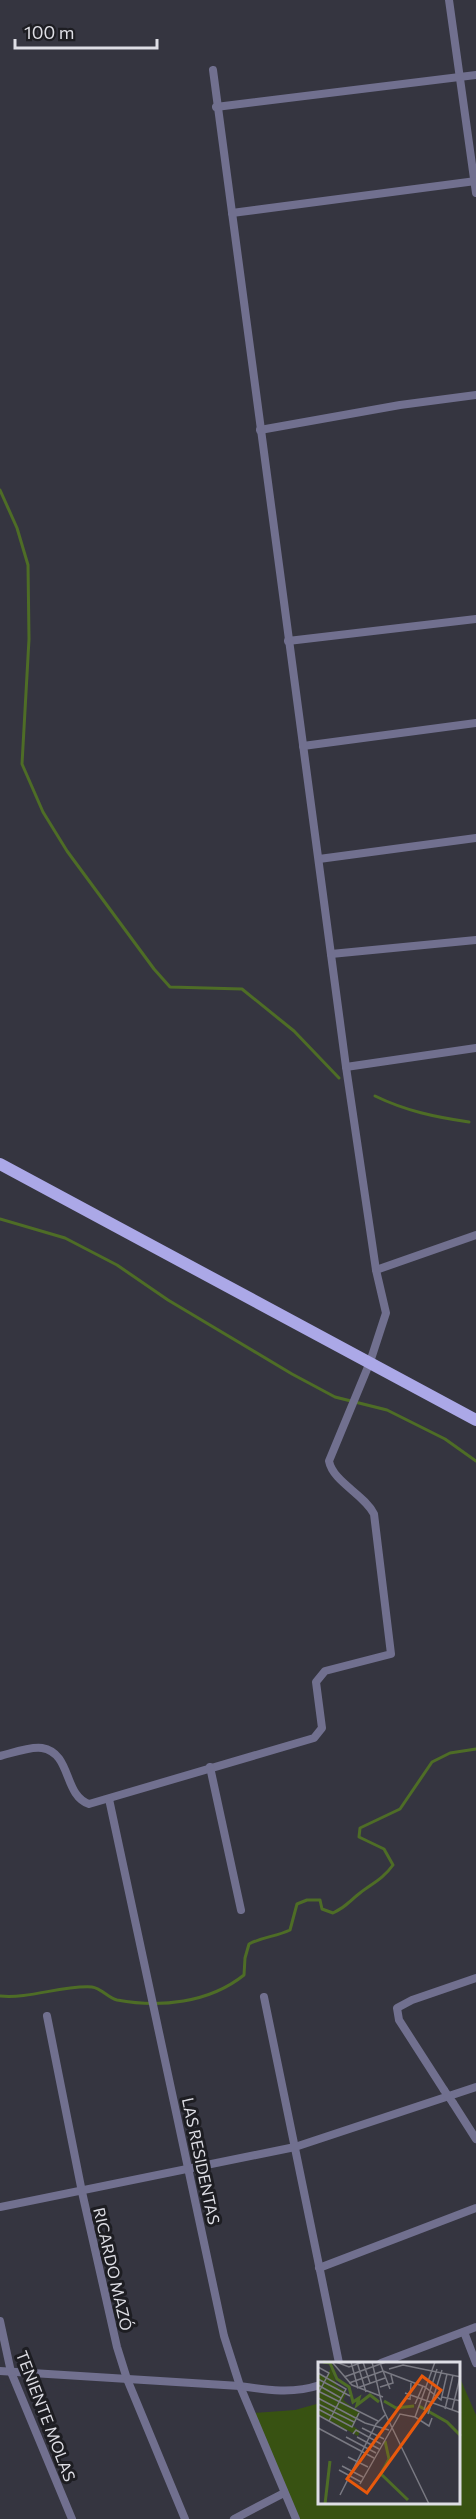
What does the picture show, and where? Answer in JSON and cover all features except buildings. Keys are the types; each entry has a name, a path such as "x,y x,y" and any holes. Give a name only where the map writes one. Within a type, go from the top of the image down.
{"main road":[{"path":"0,1164 476,1420"}],"street":[{"path":"449,0 476,193"},
{"path":"0,1756 42,1748 56,1754 66,1771 74,1794 80,1801 89,1804 314,1738 322,1728 316,1682 325,1671 391,1654 374,1515 369,1504 330,1469 329,1461 370,1362 386,1313 376,1270 346,1067 216,107 213,70"},
{"path":"216,107 476,75"},
{"path":"232,213 475,181"},
{"path":"260,430 400,405 476,395"},
{"path":"288,641 476,619"},
{"path":"303,746 476,723"},
{"path":"319,859 476,838"},
{"path":"331,954 476,940"},
{"path":"346,1067 476,1048"},
{"path":"376,1270 476,1234"},
{"path":"210,1767 241,1910"},
{"name":"LAS RESIDENTAS","path":"109,1798 224,2336 240,2386 296,2519"},
{"path":"476,1978 412,2000 397,2008 399,2020 476,2139"},
{"path":"264,1997 339,2362"},
{"name":"RICARDO MAZÓ","path":"47,2016 82,2192 117,2347 127,2379 185,2519"},
{"path":"0,2207 295,2147 476,2087"},
{"path":"319,2268 476,2208"},
{"name":"TENIENTE MOLAS","path":"0,2321 11,2372 72,2519"},
{"path":"384,2362 476,2327"},
{"path":"465,2332 476,2363"},
{"path":"0,2371 240,2386 278,2391 307,2389 318,2386"},
{"path":"234,2519 285,2493"}],"green space":[{"path":"461,2380 476,2415 476,2519 300,2519 254,2413 295,2410 318,2404 318,2504 461,2504"}],"waterway":[{"path":"0,490 17,528 28,565 29,639 22,764 43,812 67,851 154,969 170,987 242,989 294,1031 339,1078"},
{"path":"375,1096 421,1113 469,1122"},
{"path":"0,1219 65,1238 117,1265 168,1300 292,1374 335,1397 387,1410 445,1439 476,1461"},
{"path":"0,1996 23,1996 69,1988 92,1987 117,2000 167,2003 184,2001 215,1992 244,1975 249,1944 290,1930 297,1904 307,1900 320,1900 322,1909 333,1913 385,1874 393,1865 384,1849 359,1837 360,1828 400,1809 432,1762 450,1753 476,1749"}]}
